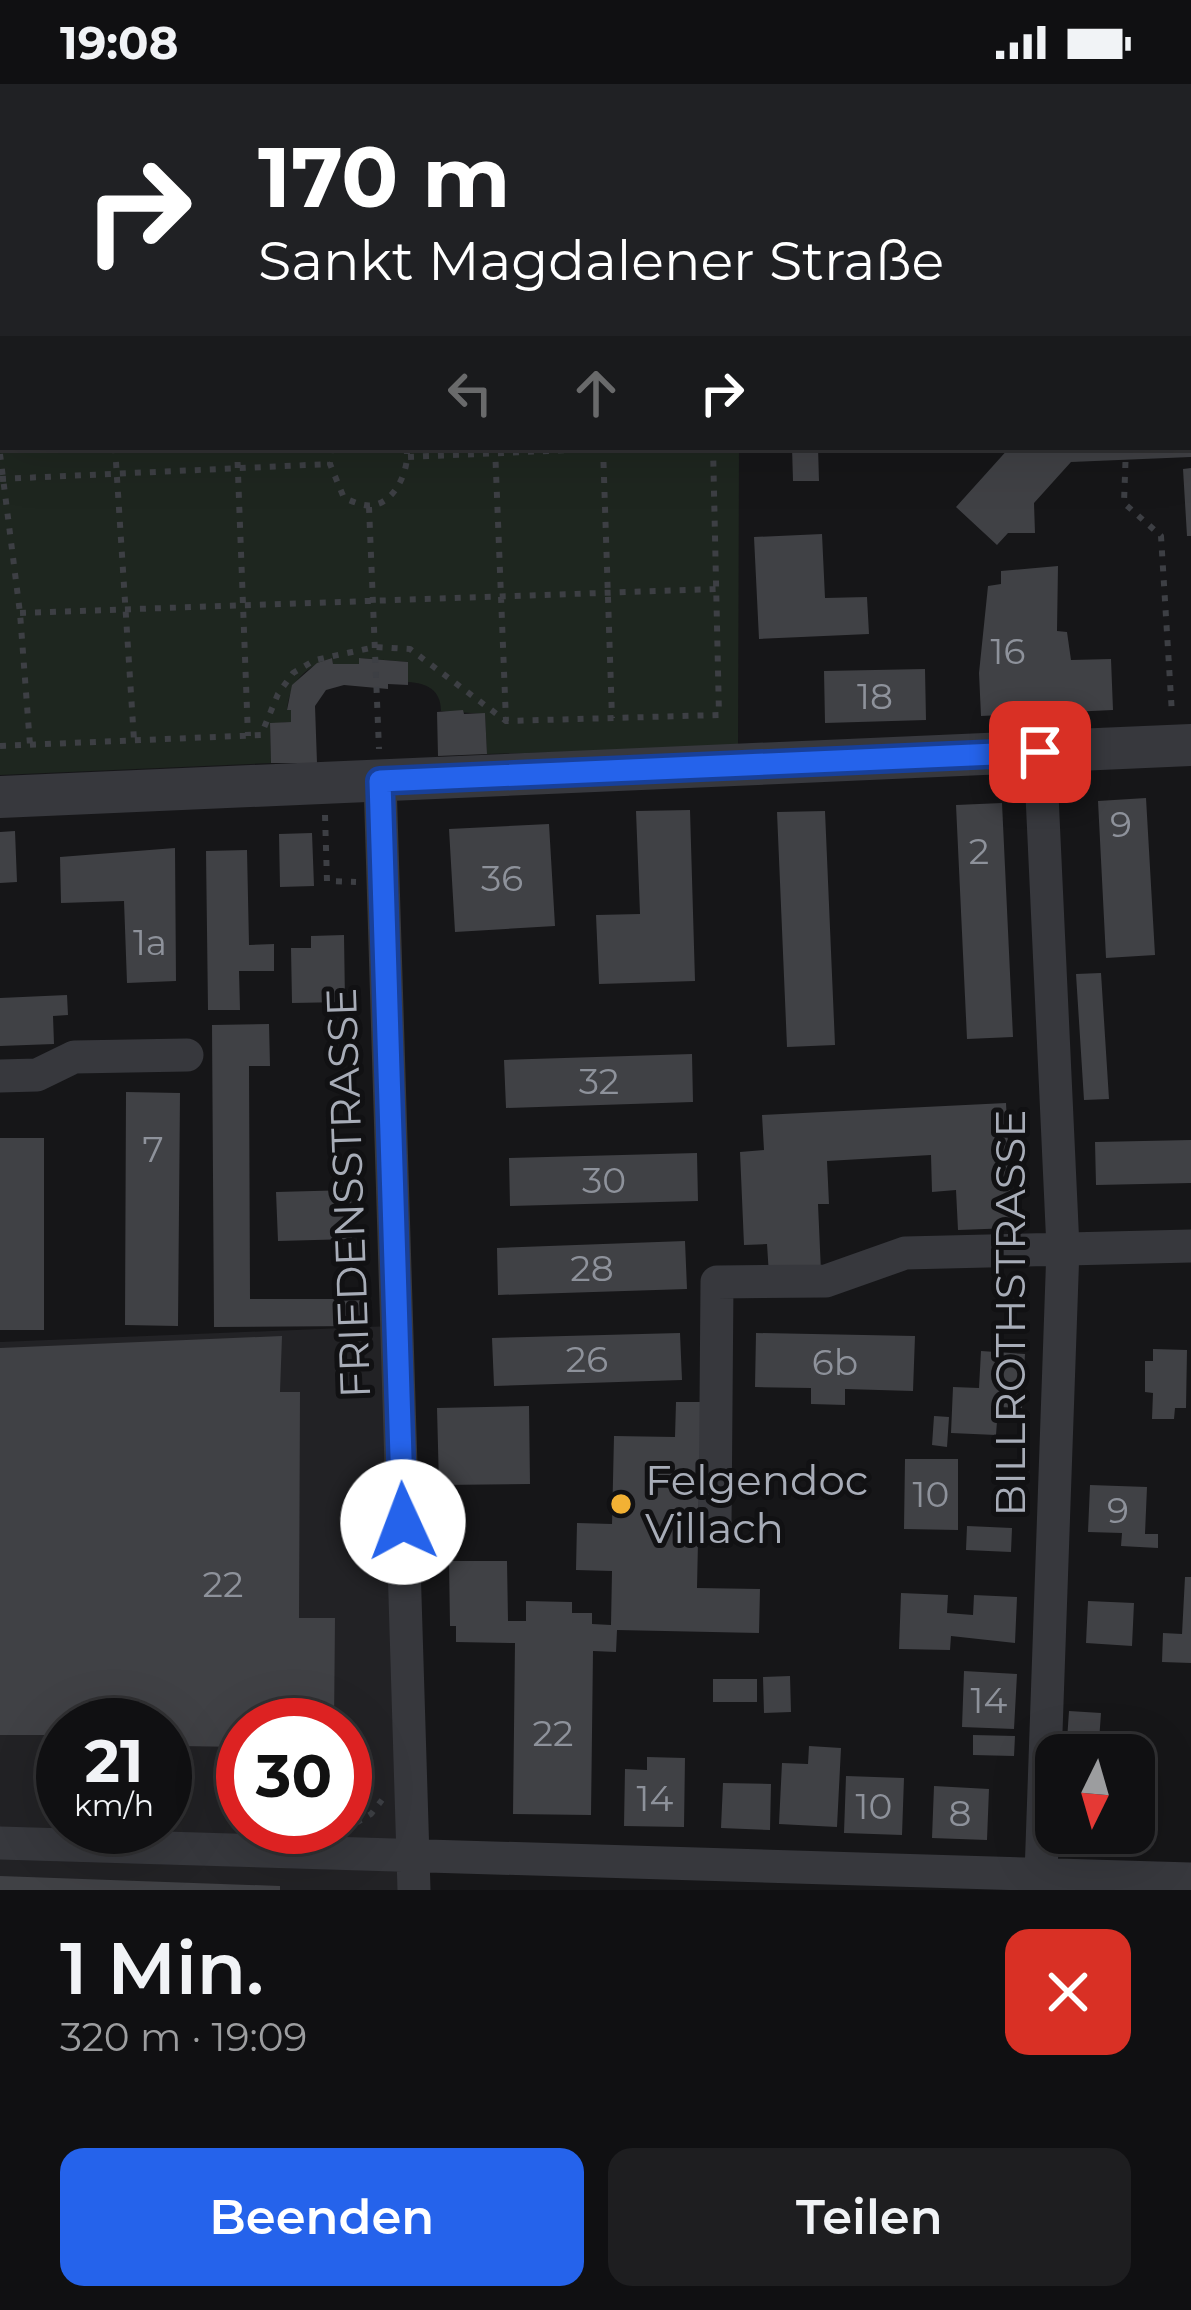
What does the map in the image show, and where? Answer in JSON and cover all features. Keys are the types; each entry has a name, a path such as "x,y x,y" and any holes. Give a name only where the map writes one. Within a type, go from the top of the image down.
{"street":[{"path":"0,797 1183,745"},
{"name":"BILLROTHSTRASSE","path":"1040,752 1063,1248 1041,1874"},
{"name":"FRIEDENSSTRASSE","path":"380,781 414,1874"},
{"path":"0,1076 37,1075 74,1057 187,1055"},
{"path":"715,1527 717,1282 826,1281 905,1253 1191,1246"},
{"path":"0,1843 414,1874 1041,1874 1191,1880"}],"path":[{"path":"115,450 134,740"},
{"path":"237,450 248,736"},
{"path":"331,450 330,464 344,498 369,507 387,500 399,482 407,450"},
{"path":"408,458 495,450 506,721"},
{"path":"603,450 612,718"},
{"path":"0,746 260,735 293,673 331,655 375,647 410,649 506,721 719,715 713,450"},
{"path":"1126,450 1124,503 1161,536 1183,745"},
{"path":"0,454 31,745"},
{"path":"2,479 330,464"},
{"path":"369,507 380,781"},
{"path":"20,613 716,589"},
{"path":"324,806 328,881 362,881"},
{"path":"372,1813 382,1800 385,1782"}],"shaded area":[{"path":"0,450 739,450 738,747 487,754 485,714 441,711 432,689 408,682 408,662 360,658 359,664 333,664 332,658 295,683 287,709 291,722 270,724 271,763 0,775"},
{"path":"392,1326 405,1890 0,1890 0,1342"}],"building":[{"path":"792,450 818,450 819,481 793,481"},
{"path":"1007,450 1191,450 1191,457 1071,462 1034,503 1035,533 1008,533 997,545 956,507"},
{"path":"1191,468 1191,536 1187,536 1183,469"},
{"path":"822,534 825,598 867,597 869,634 759,639 754,537"},
{"path":"1058,566 1057,631 1067,632 1071,660 1111,659 1113,710 981,716 979,673 988,586 1001,584 1001,571"},
{"path":"332,658 333,664 359,664 359,658 408,662 408,685 388,684 388,689 344,685 326,690 315,706 317,763 271,763 270,723 291,722 291,710 287,710 292,685 317,663"},
{"path":"925,669 926,720 825,723 824,671"},
{"path":"463,710 464,714 485,713 487,754 438,756 437,712"},
{"path":"1146,798 1155,955 1106,958 1098,801"},
{"path":"1002,803 1013,1037 967,1039 956,805"},
{"path":"690,810 695,981 599,984 596,915 640,914 636,811"},
{"path":"825,811 835,1045 787,1047 777,812"},
{"path":"549,824 555,926 455,932 449,829"},
{"path":"15,831 17,882 0,883 0,832"},
{"path":"312,833 314,886 280,887 279,834"},
{"path":"175,848 176,981 127,983 124,901 61,903 60,857"},
{"path":"247,850 249,945 274,944 274,971 239,971 240,1010 208,1010 206,851"},
{"path":"344,935 345,1002 292,1003 291,948 311,948 311,936"},
{"path":"1101,973 1109,1099 1084,1100 1076,974"},
{"path":"67,995 68,1015 53,1016 54,1044 0,1046 0,998"},
{"path":"269,1024 270,1066 249,1066 250,1299 360,1299 360,1326 214,1327 212,1025"},
{"path":"692,1054 693,1102 506,1108 504,1060"},
{"path":"126,1092 180,1093 178,1326 125,1325"},
{"path":"1006,1103 1012,1228 958,1230 956,1190 932,1192 931,1155 827,1161 829,1204 818,1204 821,1272 769,1275 767,1244 744,1245 740,1152 764,1150 762,1115"},
{"path":"0,1138 44,1138 44,1330 0,1330"},
{"path":"1191,1140 1191,1183 1096,1185 1095,1142"},
{"path":"697,1153 698,1201 510,1206 509,1158"},
{"path":"351,1190 352,1239 278,1241 276,1192"},
{"path":"685,1241 687,1289 498,1295 497,1248"},
{"path":"680,1333 682,1380 494,1386 492,1338"},
{"path":"756,1333 915,1336 913,1391 845,1389 845,1405 811,1404 811,1388 755,1387"},
{"path":"282,1336 280,1392 300,1392 299,1618 335,1618 334,1698 216,1698 216,1747 192,1746 192,1698 36,1698 36,1735 0,1735 0,1348"},
{"path":"1153,1349 1187,1350 1186,1408 1175,1408 1174,1419 1152,1419 1153,1393 1145,1392 1145,1361 1153,1361"},
{"path":"981,1351 1025,1354 1022,1408 998,1407 996,1435 951,1433 953,1387 979,1388"},
{"path":"676,1402 701,1402 697,1588 760,1589 759,1633 617,1630 616,1652 593,1651 591,1815 513,1814 515,1643 456,1642 456,1626 450,1626 449,1561 507,1561 508,1621 526,1621 526,1601 572,1602 572,1613 592,1613 592,1624 611,1625 612,1571 576,1570 577,1523 612,1524 614,1436 675,1437"},
{"path":"529,1406 530,1484 439,1485 437,1408"},
{"path":"934,1416 949,1417 947,1447 932,1445"},
{"path":"905,1459 958,1459 958,1530 904,1529"},
{"path":"1090,1485 1147,1487 1145,1534 1158,1534 1158,1548 1121,1546 1122,1533 1088,1532"},
{"path":"967,1526 1012,1528 1011,1552 966,1550"},
{"path":"1185,1577 1191,1577 1191,1663 1162,1662 1163,1633 1182,1634"},
{"path":"901,1593 948,1595 947,1613 973,1615 974,1595 1017,1597 1015,1643 951,1636 950,1650 899,1649"},
{"path":"1088,1601 1134,1603 1132,1646 1086,1643"},
{"path":"964,1671 1017,1674 1014,1729 962,1727"},
{"path":"790,1676 791,1712 764,1713 763,1677"},
{"path":"713,1679 757,1679 757,1702 713,1702"},
{"path":"1069,1711 1101,1713 1100,1734 1067,1734"},
{"path":"973,1735 1015,1736 1014,1756 973,1755"},
{"path":"809,1746 841,1748 837,1827 779,1824 782,1763 808,1764"},
{"path":"647,1757 685,1758 684,1827 624,1826 625,1769 647,1770"},
{"path":"846,1776 904,1778 902,1835 844,1833"},
{"path":"723,1783 771,1784 770,1830 721,1828"},
{"path":"934,1786 989,1789 987,1840 932,1838"},
{"path":"0,1876 280,1886 280,1890 0,1890"}],"place":[{"name":"Felgendoc Villach","path":"621,1504"}],"route":[{"path":"403,1522 380,781 1040,752"}]}
